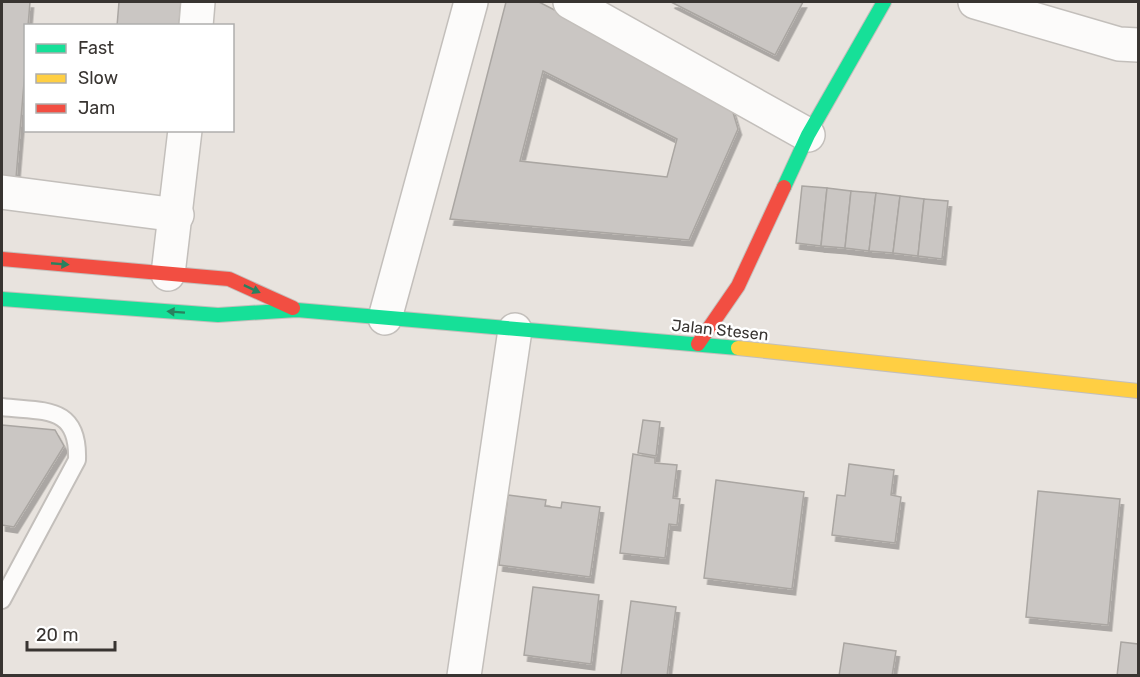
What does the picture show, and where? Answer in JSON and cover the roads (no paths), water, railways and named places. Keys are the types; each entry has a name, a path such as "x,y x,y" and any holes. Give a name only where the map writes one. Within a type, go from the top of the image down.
{"main road":[{"path":"699,344 738,286 808,135 884,2"},
{"path":"2,259 229,279 297,310"},
{"path":"2,299 218,315 297,310"},
{"path":"2,304 51,303"},
{"name":"Jalan Stesen","path":"297,310 699,344 1138,391"}],"street":[{"path":"196,24 198,2"},
{"path":"385,318 471,2"},
{"path":"570,2 808,135"},
{"path":"975,2 1119,44 1138,45"},
{"path":"168,274 177,215 185,132"},
{"path":"2,192 177,215"},
{"path":"464,675 515,330"}],"lane":[{"path":"2,407 53,413 71,424 78,440 78,460 2,600"}]}
